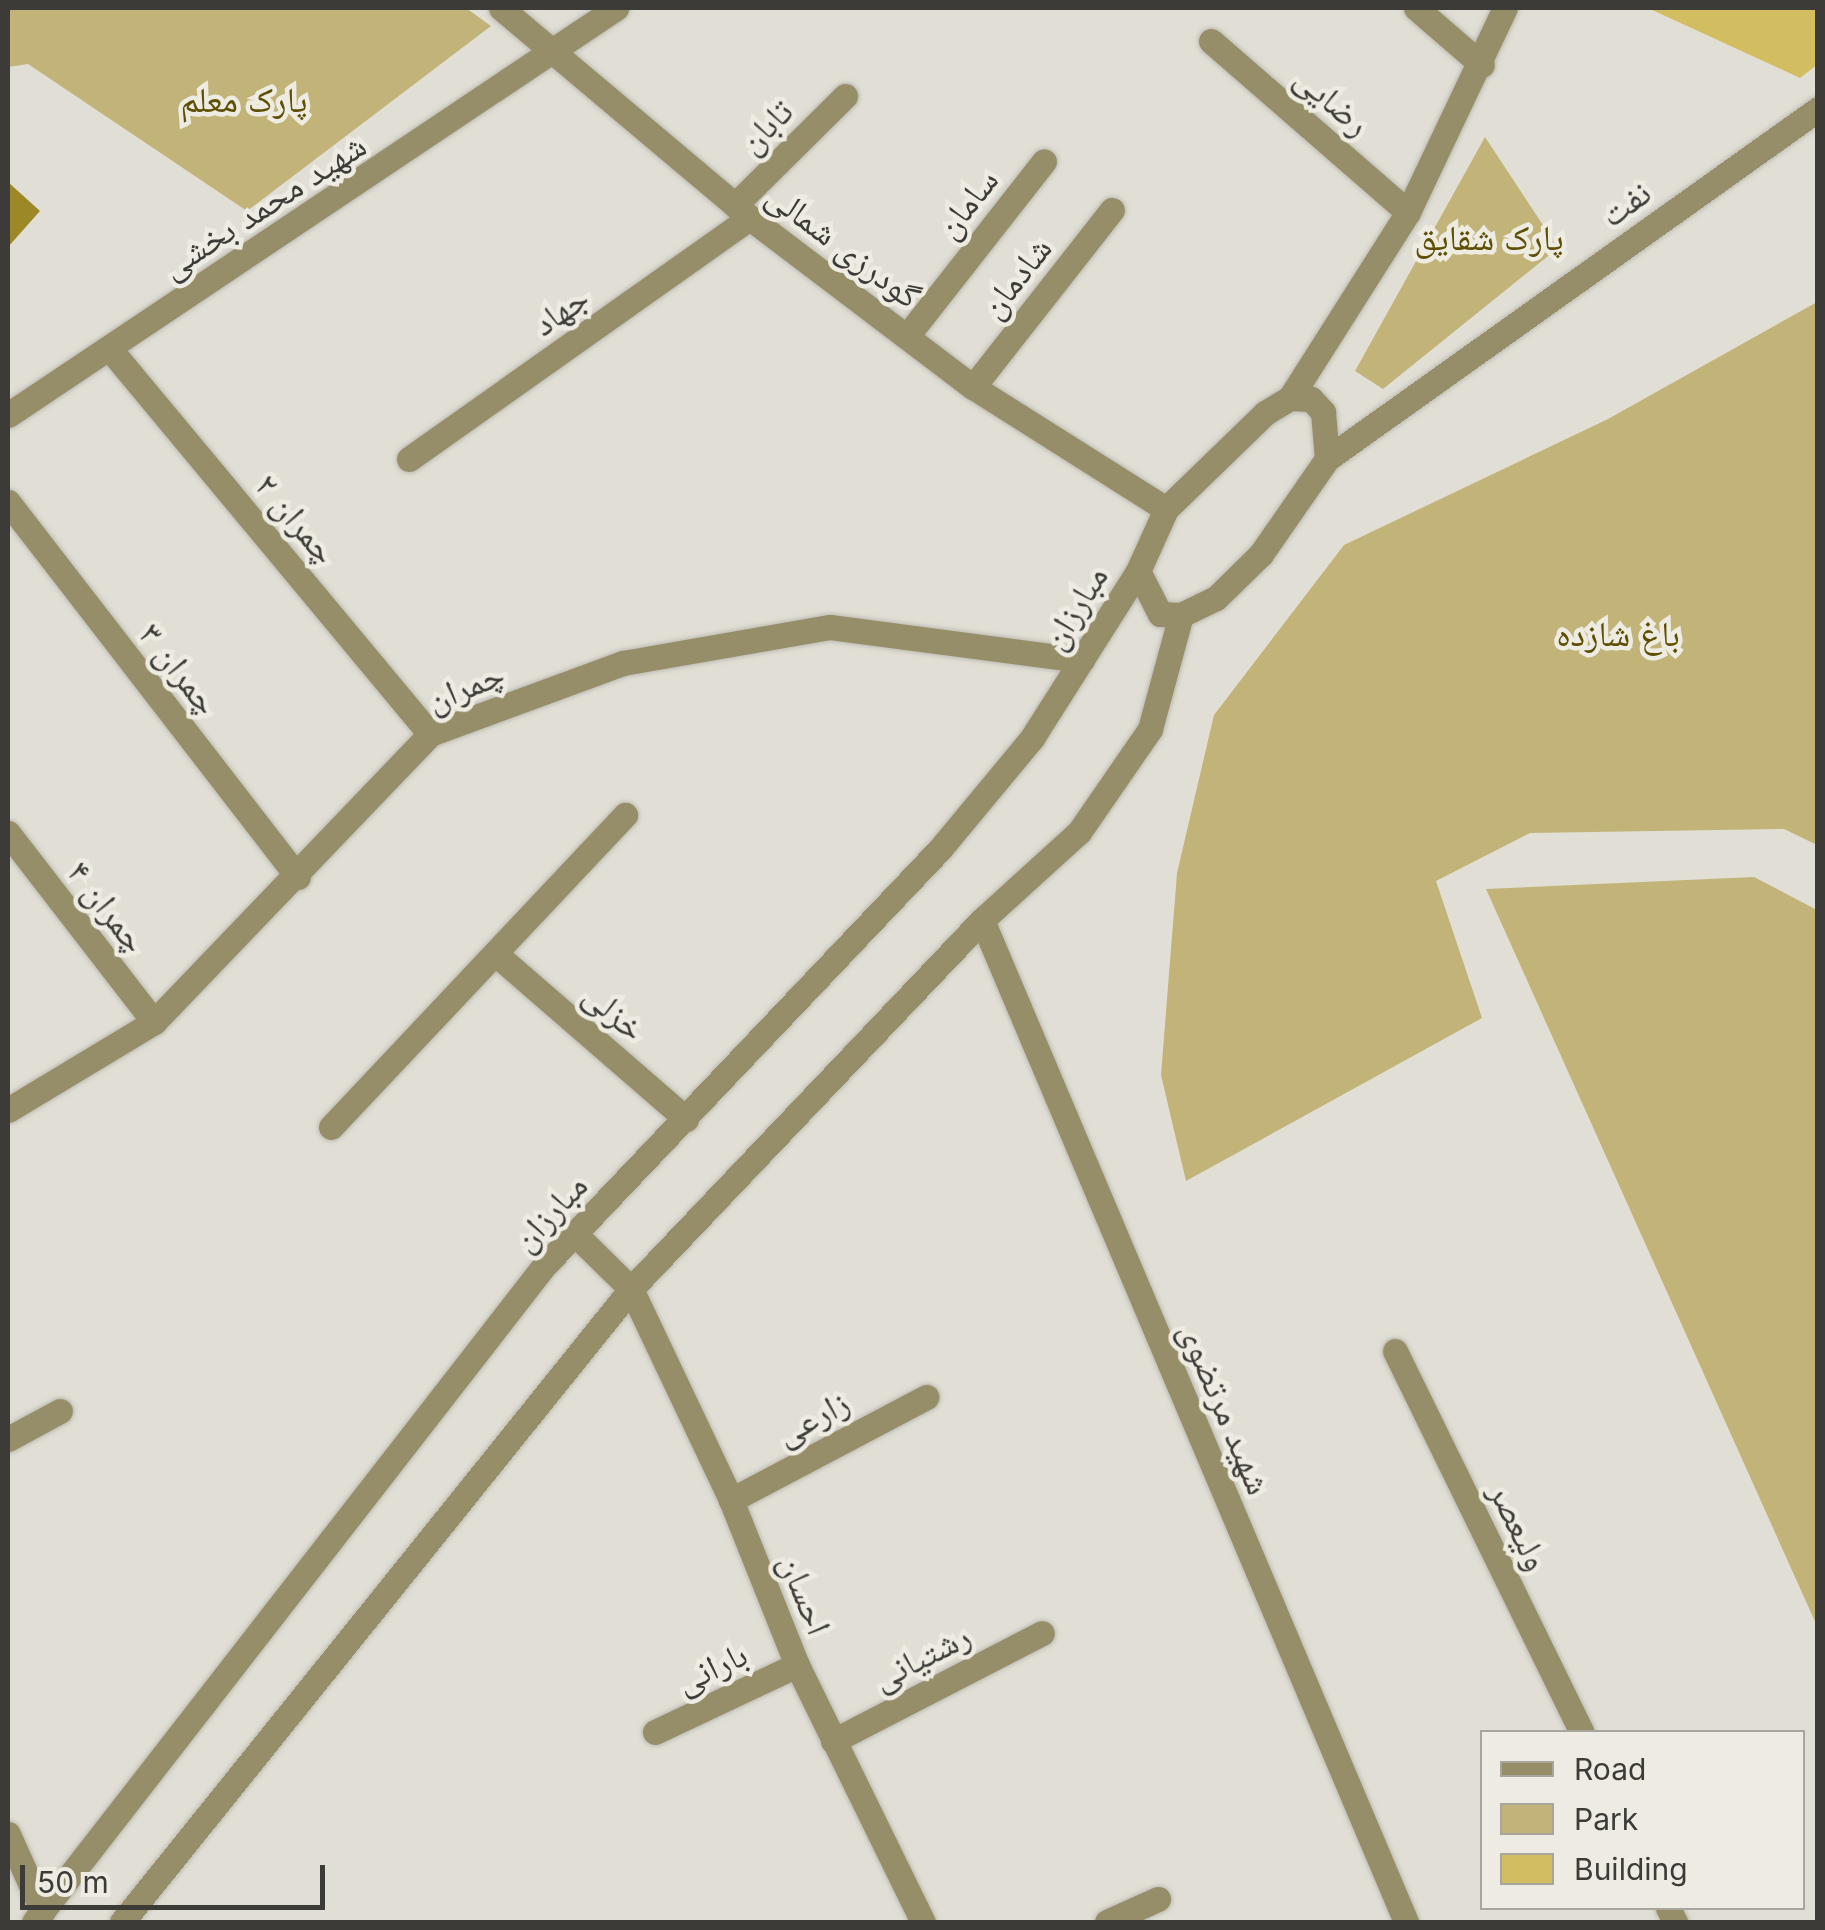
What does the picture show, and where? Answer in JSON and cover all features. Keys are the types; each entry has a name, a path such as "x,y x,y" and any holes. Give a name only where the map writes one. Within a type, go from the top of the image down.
{"street":[{"name":"گودرزی شمالی","path":"501,8 742,211 973,387 1166,509"},
{"name":"شهید محمد بخشی","path":"12,404 109,348 556,54 616,8"},
{"path":"1416,8 1482,65"},
{"path":"1166,509 1240,435 1290,398 1408,212 1482,65 1505,8"},
{"name":"رضایی","path":"1211,42 1408,212"},
{"name":"تابان","path":"742,211 845,96"},
{"name":"نفت","path":"1181,616 1216,598 1261,554 1327,459 1818,108"},
{"name":"سامان","path":"907,336 1044,162"},
{"name":"شادمان","path":"973,387 1112,210"},
{"name":"جهاد","path":"409,459 742,211"},
{"name":"چمران ۲","path":"109,348 430,734"},
{"path":"1290,398 1310,400 1323,412 1327,459"},
{"name":"چمران ۳","path":"8,502 298,877"},
{"name":"مبارزان","path":"38,1917 575,1234 940,849 1032,738 1138,571 1166,509"},
{"path":"122,1922 631,1289 982,920 1079,832 1150,729 1181,616 1160,614 1138,571"},
{"name":"چمران","path":"8,1110 154,1022 298,877 430,734 623,664 830,626 1082,660"},
{"path":"332,1127 498,956 626,814"},
{"name":"چمران ۴","path":"8,833 154,1022"},
{"name":"شهید مرتضوی","path":"982,920 1406,1922"},
{"name":"خزلی","path":"498,956 686,1118"},
{"path":"575,1234 631,1289"},
{"name":"احسان","path":"631,1289 731,1500 797,1665 918,1921"},
{"name":"ولیعصر","path":"1395,1351 1581,1730"},
{"name":"زارعی","path":"731,1500 926,1397"},
{"path":"8,1439 60,1411"},
{"name":"رشتیانی","path":"833,1741 1042,1632"},
{"name":"بارانی","path":"655,1732 797,1665"},
{"path":"8,1834 38,1917"},
{"path":"1107,1922 1158,1899"}],"green space":[{"name":"پارک معلم","path":"8,8 466,8 491,26 247,211 28,64 8,67"},
{"name":"پارک شقایق","path":"1485,137 1558,248 1383,389 1355,371"},
{"name":"باغ شازده","path":"1817,302 1817,845 1784,829 1530,833 1436,881 1482,1018 1186,1181 1161,1075 1177,873 1214,715 1344,545 1608,419"},
{"path":"1754,877 1817,910 1817,1626 1486,889"}],"shaded area":[{"path":"8,182 40,211 8,247"}],"building":[{"path":"1648,8 1818,8 1818,64 1800,78"}]}
